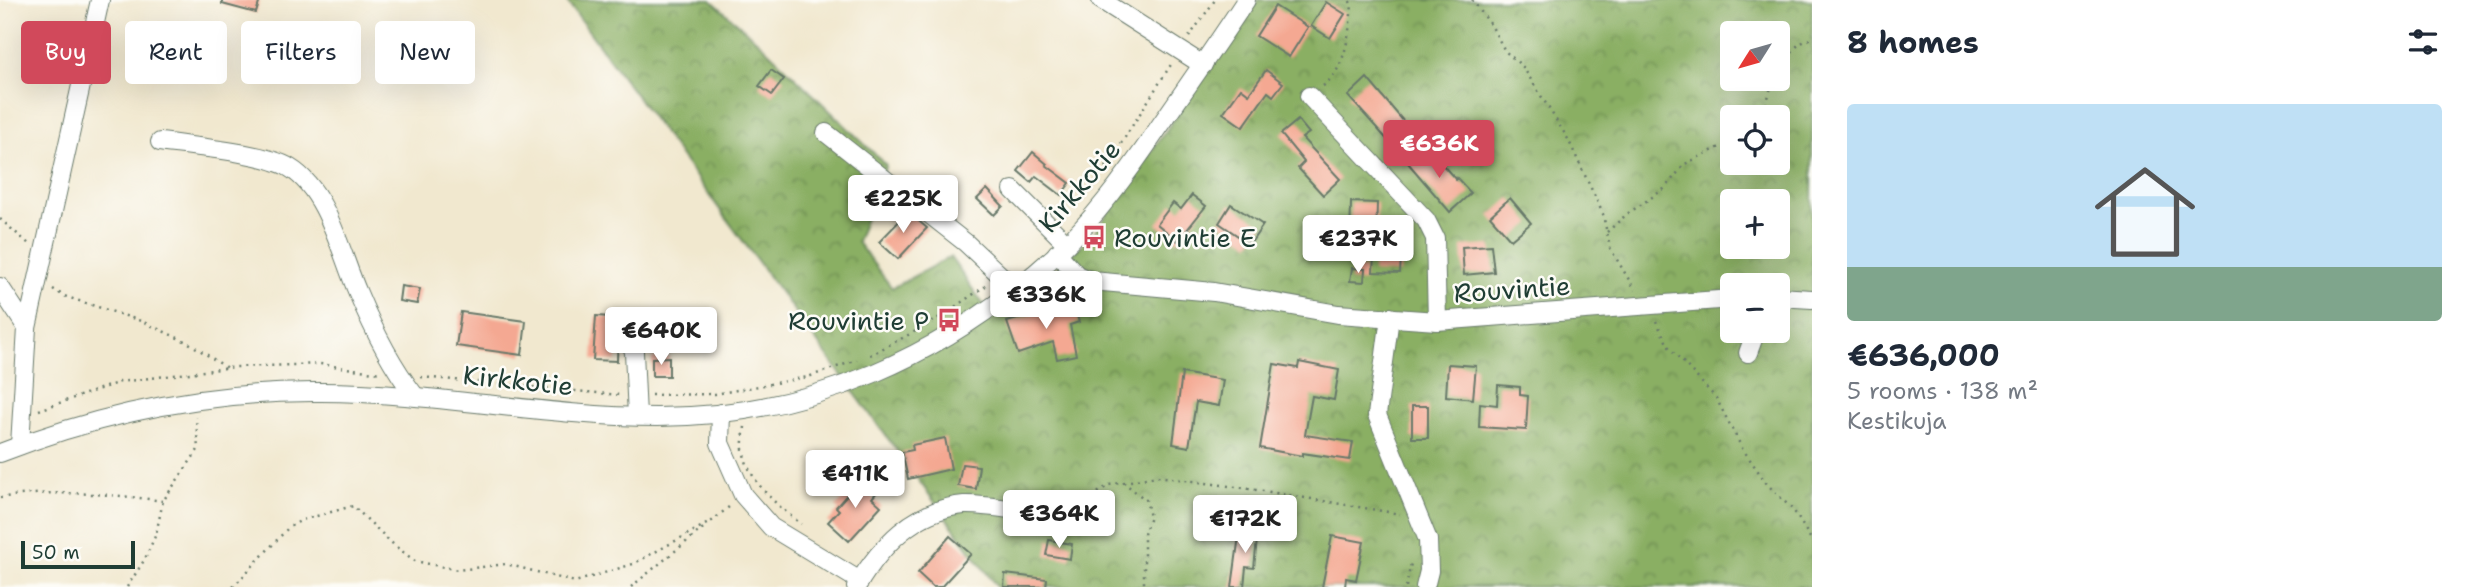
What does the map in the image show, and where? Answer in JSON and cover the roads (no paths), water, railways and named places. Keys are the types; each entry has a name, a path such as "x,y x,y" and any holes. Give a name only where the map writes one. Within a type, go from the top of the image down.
{"street":[{"path":"20,445 27,328 100,0"},
{"path":"1101,0 1203,65"},
{"name":"Kirkkotie","path":"0,453 105,418 196,399 274,392 325,392 415,396 579,413 637,416 721,413 824,392 877,373 911,357 971,322 1062,249 1106,200 1246,0"},
{"path":"1309,96 1426,220 1435,238 1437,321"},
{"path":"826,133 966,243 1015,289"},
{"path":"160,142 253,156 290,168 311,186 331,223 358,295 399,376 415,396"},
{"name":"Rouvintie","path":"1013,190 1062,249 1077,275 1092,281 1214,292 1338,314 1437,321 1720,300"},
{"path":"0,287 27,328"},
{"path":"1790,298 1812,299"},
{"path":"1390,317 1377,415 1428,540 1429,571 1425,587"},
{"path":"629,338 634,352 637,416"},
{"path":"1748,353 1752,343"},
{"path":"721,413 720,443 743,495 772,527 858,584 898,532 923,516 965,505 1040,513"}],"place":[{"name":"Rouvintie E","path":"1094,237"},
{"name":"Rouvintie P","path":"949,320"}]}
